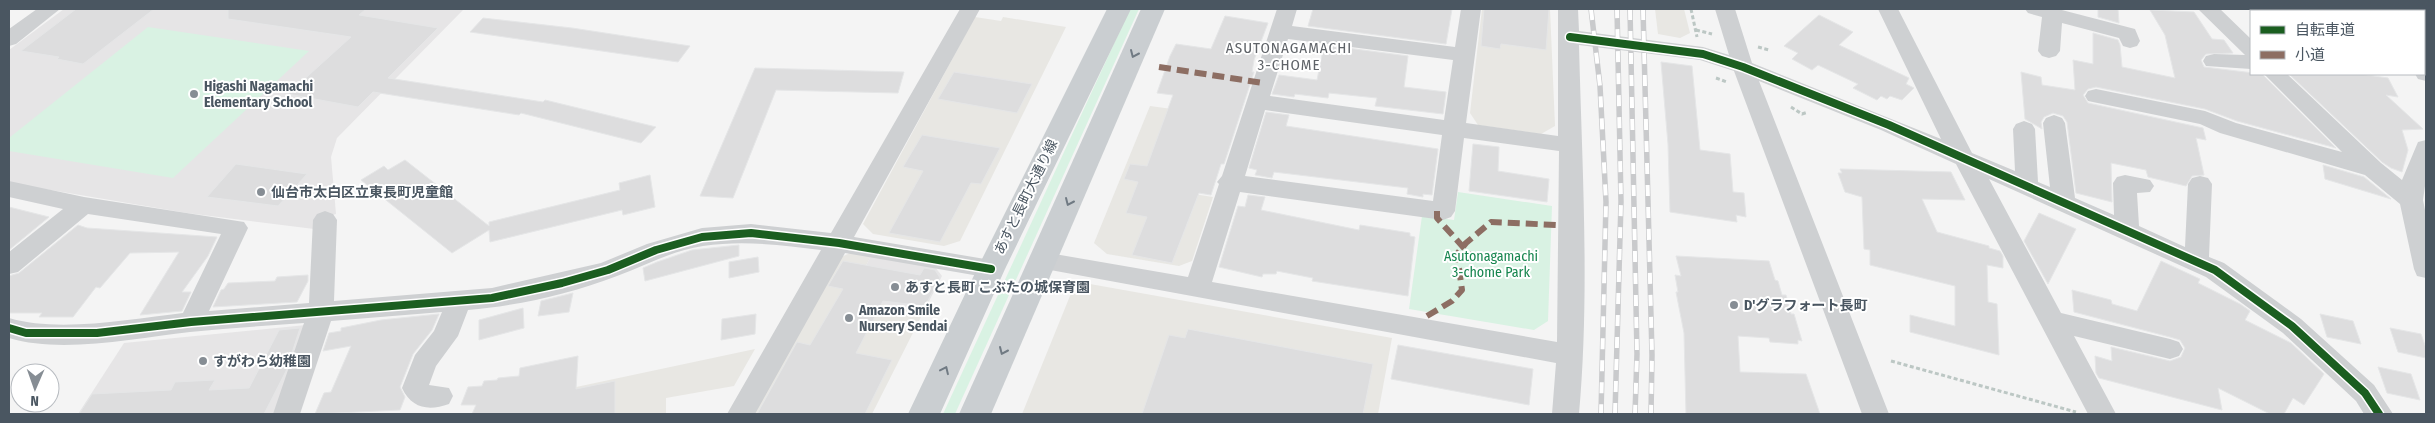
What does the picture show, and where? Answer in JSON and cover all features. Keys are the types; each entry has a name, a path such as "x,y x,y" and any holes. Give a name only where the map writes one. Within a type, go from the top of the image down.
{"main road":[{"name":"あすと長町大通り線","path":"924,414 991,269 1119,9"},
{"path":"975,414 1153,9"}],"street":[{"path":"9,40 50,9"},
{"path":"740,414 839,244 970,9"},
{"path":"1197,288 1229,182 1287,9"},
{"path":"1229,182 1443,211 1471,9"},
{"path":"1566,414 1570,355 1571,145 1568,9"},
{"path":"1724,9 1743,67 1875,414"},
{"path":"1888,9 1957,148 1967,161 2102,414"},
{"path":"2208,9 2250,50 2214,61"},
{"path":"2049,51 2044,11 2094,17 2128,34 2130,41"},
{"path":"1280,31 1465,55"},
{"path":"1570,37 1668,48 1703,54 1743,67 1889,125 2215,270 2292,326 2365,393 2379,414"},
{"path":"2276,75 2373,169"},
{"path":"2096,96 2205,118 2228,128 2373,169 2416,191"},
{"path":"1257,102 1571,145"},
{"path":"2054,123 2064,202"},
{"path":"2024,129 2027,186"},
{"path":"2425,256 2416,191 2426,148"},
{"path":"2127,230 2125,183 2142,186"},
{"path":"2197,262 2200,184"},
{"path":"9,189 84,205 236,228 190,322"},
{"path":"9,265 84,205"},
{"path":"287,414 322,312 325,220"},
{"path":"9,328 26,333 97,333 190,322 492,298 562,283 702,237 751,233 839,244 991,269"},
{"path":"1043,261 1570,355"},
{"path":"440,396 424,397 414,388 424,362 444,336 458,302"},
{"path":"2052,320 2170,349"}],"path":[{"path":"1691,9 1696,30 1715,35"},
{"path":"1891,361 2083,414"}],"shaded area":[{"name":"Higashi Nagamachi Elementary School","path":"64,9 464,9 337,138 331,157 336,214 315,220 314,229 187,213 9,183 9,50"},
{"path":"1482,9 1550,9 1555,126 1541,134 1478,125 1470,113"},
{"path":"1655,9 1684,9 1690,33 1680,38 1658,34"},
{"path":"975,17 1001,21 1003,17 1066,27 960,241 944,246 873,234 863,224"},
{"path":"1150,106 1187,111 1148,187 1213,197 1192,261 1179,266 1107,254 1094,243"},
{"path":"850,253 871,256 849,298 924,311 872,414 751,414 839,258"},
{"name":"あすと長町 こぶたの城保育園","path":"871,256 935,267 942,276 924,311 849,298"},
{"path":"1090,284 1392,338 1378,414 1022,414 1072,291"},
{"name":"すがわら幼稚園","path":"306,325 276,414 78,414 124,343"},
{"path":"755,349 734,386 666,398 666,414 500,414 506,402"}],"green space":[{"path":"1130,9 1139,9 955,414 943,414"},
{"path":"148,27 309,51 173,178 9,151 9,138"},
{"name":"Asutonagamachi 3-chome Park","path":"1458,192 1552,206 1548,321 1534,330 1409,309 1422,216 1454,220"}],"building":[{"path":"76,9 154,9 83,64 57,59 59,57 21,51"},
{"path":"228,9 366,9 359,15 438,28 388,78 543,102 545,100 656,127 641,143 521,113 519,115 373,92 358,107 288,94 351,37 228,19"},
{"path":"1313,9 1452,9 1446,44 1308,26"},
{"path":"1484,9 1549,9 1546,50 1501,44 1500,49 1481,46"},
{"path":"2098,9 2118,9 2119,23 2098,17"},
{"path":"2150,10 2194,12 2212,39 2224,40 2233,53 2206,54 2201,60 2204,67 2250,73 2250,75 2263,75 2336,148 2237,121 2205,109 2096,87 2088,89 2083,95 2088,103 2203,128 2206,140 2196,138 2204,175 2192,176 2186,186 2148,177 2146,170 2111,163 2112,202 2076,193 2067,122 2063,116 2053,113 2044,117 2041,122 2042,129 2025,119 2021,72 2041,77 2042,85 2075,90 2073,60 2093,64 2093,33 2118,40 2122,67 2175,78 2165,35"},
{"path":"1819,15 1853,32 1839,45 1909,78 1906,84 1914,88 1902,100 1890,96 1887,99 1881,96 1877,100 1853,88 1858,84 1818,65 1812,70 1792,59 1798,53 1784,46"},
{"path":"1225,16 1268,23 1254,60 1252,72 1254,72 1224,164 1221,164 1211,195 1199,193 1172,263 1132,255 1147,217 1126,213 1138,182 1124,179 1130,164 1147,166 1173,95 1157,93 1170,56 1176,44 1211,49"},
{"path":"483,18 572,28 690,46 678,62 470,32"},
{"path":"1324,45 1408,56 1404,87 1446,92 1443,114 1375,106 1377,98 1329,93 1328,98 1295,94 1294,97 1272,94 1279,75 1317,80"},
{"path":"1661,62 1692,66 1700,150 1730,154 1733,192 1744,193 1746,217 1736,215 1737,222 1670,212 1668,144"},
{"path":"755,68 904,72 898,93 776,90 733,198 700,196"},
{"path":"954,72 1032,84 1017,113 938,99"},
{"path":"2290,75 2367,75 2388,78 2398,97 2386,95 2423,129 2402,130 2408,150 2402,172 2382,162"},
{"path":"1266,112 1289,115 1286,126 1438,149 1432,195 1423,194 1423,197 1407,194 1408,188 1274,172 1272,178 1255,175 1257,170 1249,168"},
{"path":"922,135 1000,148 981,184 971,183 940,242 889,233 923,171 903,167"},
{"path":"1473,144 1499,147 1498,171 1549,179 1547,202 1469,191"},
{"path":"405,160 489,226 489,222 620,190 619,183 650,175 655,207 623,215 622,210 490,242 489,230 452,253 361,180 384,166 388,170"},
{"path":"236,164 307,174 278,206 207,197"},
{"path":"2323,165 2364,177 2391,199 2325,179"},
{"path":"1840,169 1951,172 1965,200 1922,199 1937,232 1989,246 1989,248 2000,251 2003,256 2003,268 1987,265 1988,302 1997,304 1999,355 1910,332 1910,315 1955,326 1955,286 1870,265 1870,250 1864,249 1862,197 1845,192 1838,173 1842,173"},
{"path":"1248,195 1265,197 1261,210 1359,230 1360,225 1410,233 1410,236 1415,237 1408,296 1312,281 1313,278 1277,271 1276,274 1263,274 1262,277 1219,267 1238,206 1245,207"},
{"path":"9,207 49,217 9,250"},
{"path":"2039,213 2076,229 2048,284 2024,241"},
{"path":"78,225 87,228 217,237 208,256 182,292 191,292 182,311 140,315 179,252 130,253 100,288 96,287 73,317 39,317 42,313 9,313 9,276 19,273"},
{"path":"739,245 739,256 645,281 643,268 657,262 692,250"},
{"path":"1676,256 1769,261 1782,295 1786,295 1791,314 1794,314 1802,341 1798,340 1798,344 1770,342 1769,338 1738,336 1740,372 1806,374 1820,414 1686,414 1684,333 1676,292 1678,292 1675,275 1681,276"},
{"path":"758,257 759,272 729,278 729,262"},
{"path":"843,261 920,275 924,268 935,270 940,278 925,306 883,301 856,353 892,360 865,414 757,414 797,342 810,345 843,289 828,286"},
{"path":"2161,261 2200,279 2198,283 2240,304 2250,311 2245,320 2291,343 2324,374 2304,405 2293,398 2284,414 2270,414 2218,388 2222,410 2099,378 2096,373 2095,356 2112,361 2111,347 2170,361 2181,357 2185,348 2180,340 2074,312 2072,290 2111,300 2112,304 2137,311"},
{"path":"308,275 308,281 297,302 213,307 221,290 228,283 275,281 277,277"},
{"path":"573,293 569,312 538,316 541,301"},
{"path":"523,308 524,328 479,340 479,320"},
{"path":"439,314 432,330 413,354 400,387 405,397 400,410 315,414 324,393 331,392 351,346 323,351 329,333 341,331 341,328 381,320"},
{"path":"756,314 755,334 721,340 722,319"},
{"path":"2320,314 2353,321 2361,344 2327,337"},
{"path":"300,328 286,371 264,414 79,414 92,394 171,390 175,382 215,380 209,390 249,388 279,330"},
{"path":"2390,328 2421,334 2426,348 2426,358 2398,352"},
{"path":"1188,329 1373,364 1363,414 1142,414 1169,335 1185,338"},
{"path":"1398,345 1533,369 1529,405 1391,379"},
{"path":"578,356 576,389 615,381 615,414 472,414 476,405 461,405 468,387 482,386 484,381 519,376 520,368"},
{"path":"2378,367 2411,374 2420,400 2387,393"}],"railway":[{"path":"1591,9 1600,86 1606,202 1601,414"},
{"path":"1615,414 1621,202 1617,9"},
{"path":"1630,9 1637,354 1635,414"},
{"path":"1643,9 1652,355 1651,414"}],"marked path":[{"path":"1159,67 1263,83"},
{"path":"1437,211 1437,218 1472,257"},
{"path":"1427,316 1452,301 1462,290 1457,254 1466,243 1491,222 1557,225"}],"cycle path":[{"path":"1570,37 1703,54 1743,67 1889,125 2215,270 2292,326 2365,393 2379,414"},
{"path":"9,328 26,333 97,333 191,322 492,298 562,283 608,270 656,250 702,237 751,233 839,243 991,269"}],"place":[{"name":"Higashi Nagamachi Elementary School","path":"194,94"},
{"name":"仙台市太白区立東長町児童館","path":"261,192"},
{"name":"あすと長町 こぶたの城保育園","path":"895,287"},
{"name":"D'グラフォート長町","path":"1734,305"},
{"name":"Amazon Smile Nursery Sendai","path":"849,318"},
{"name":"すがわら幼稚園","path":"203,361"}],"district":[{"name":"ASUTONAGAMACHI 3-CHOME","path":"1289,56"}]}
